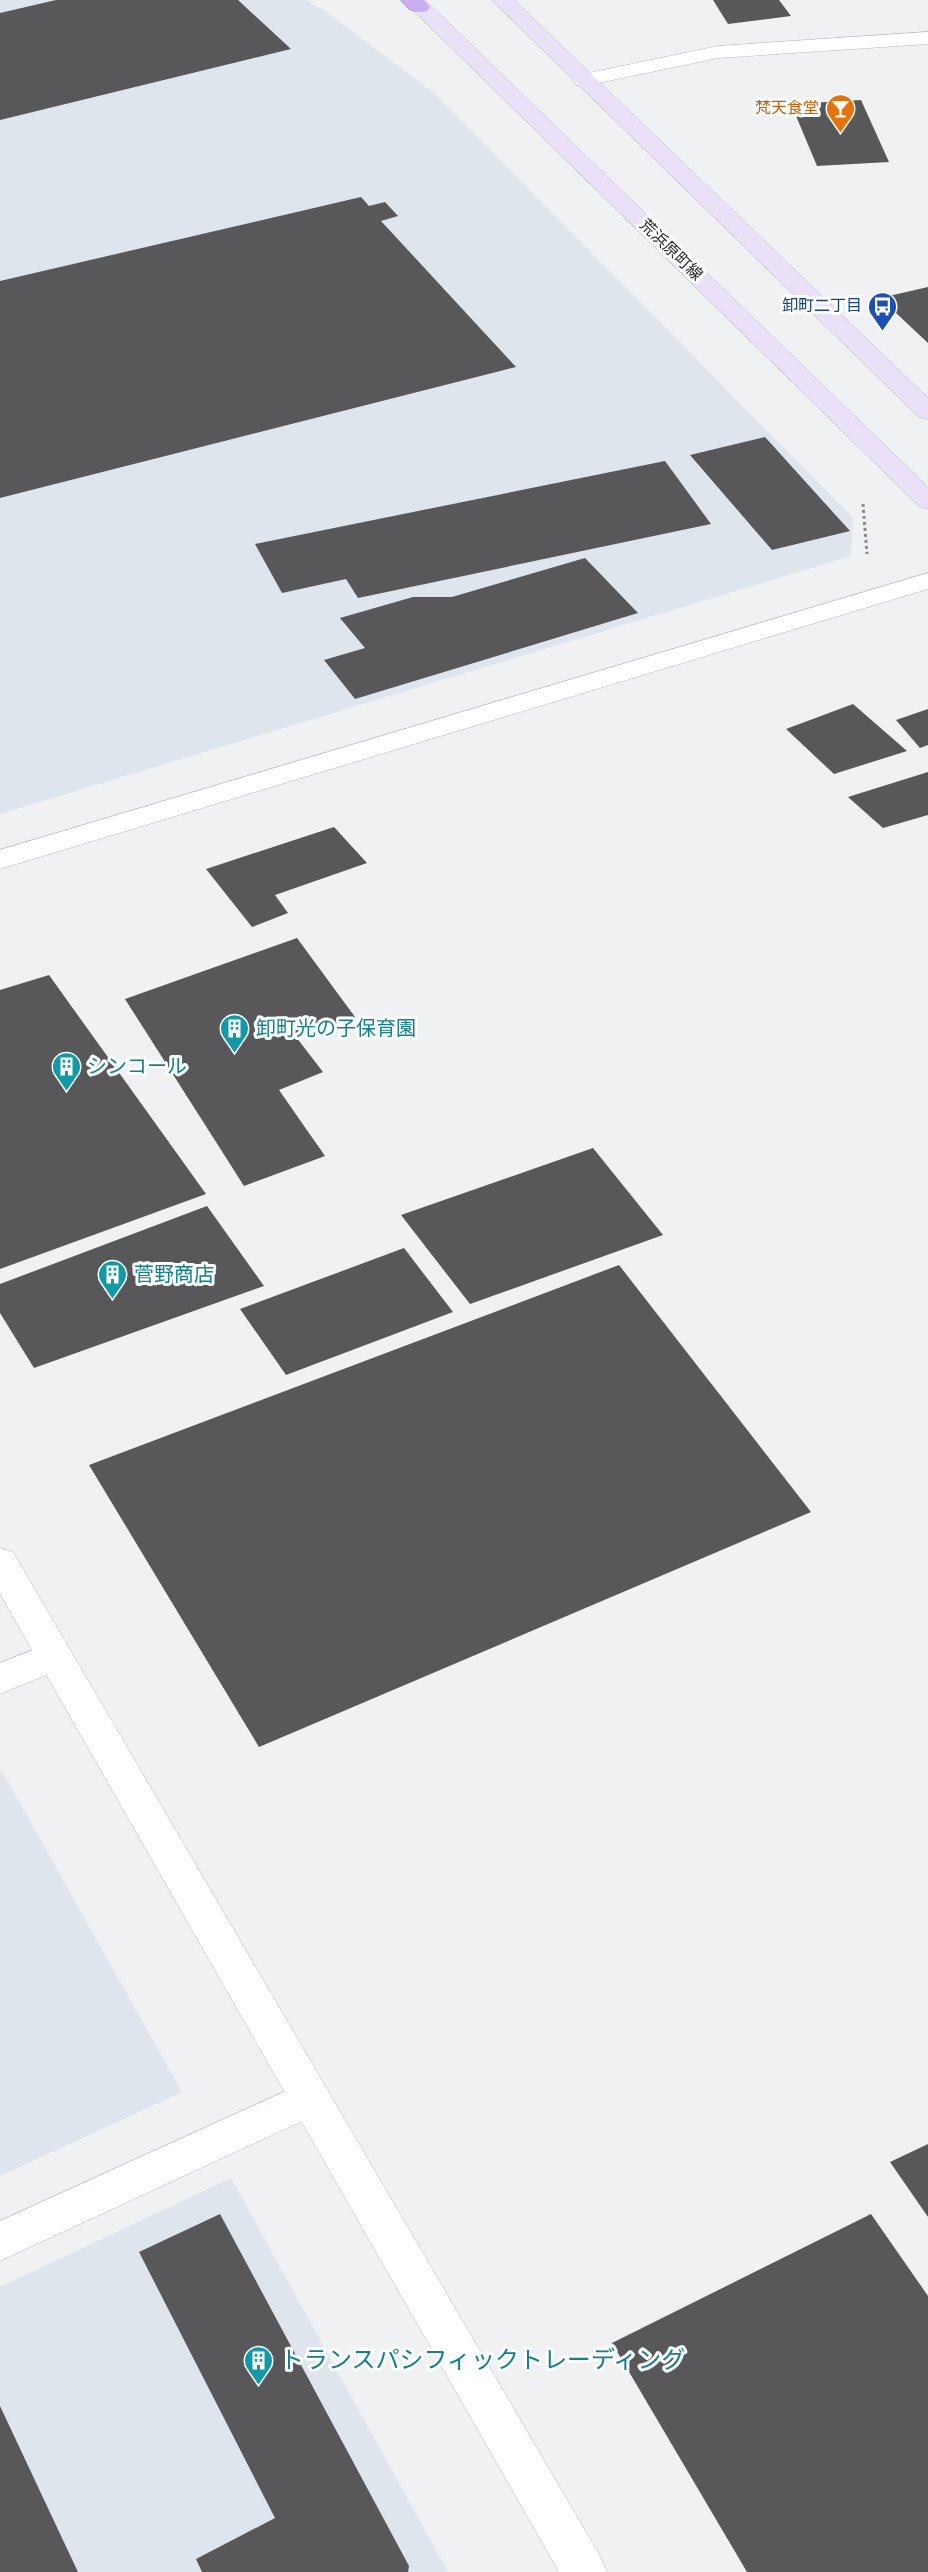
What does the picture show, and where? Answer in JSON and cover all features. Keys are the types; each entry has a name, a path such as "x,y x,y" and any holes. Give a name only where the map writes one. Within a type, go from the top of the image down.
{"main road":[{"path":"502,0 928,412"},
{"name":"荒浜原町線","path":"415,2 928,501"}],"street":[{"path":"585,80 718,52 928,38"},
{"path":"0,860 928,581"},
{"path":"0,1562 584,2572"},
{"path":"0,1679 53,1657"},
{"path":"0,2242 310,2098"}],"shaded area":[{"path":"0,0 306,0 325,11 435,94 853,518 851,556 0,814"},
{"path":"0,1773 3,1773 182,2092 0,2176"},
{"path":"231,2178 448,2572 0,2572 0,2287"}],"building":[{"path":"56,0 238,0 291,49 0,120 0,13"},
{"path":"713,0 779,0 791,16 728,24"},
{"name":"梵天食堂","path":"861,100 889,162 817,166 791,104"},
{"path":"361,197 369,206 385,202 398,216 381,221 516,367 0,498 0,281"},
{"path":"928,287 928,343 880,298"},
{"path":"765,437 850,531 772,550 690,455"},
{"path":"665,461 711,524 358,598 346,579 282,593 255,544"},
{"path":"585,558 638,613 355,699 324,660 365,648 340,618 413,597 452,597"},
{"path":"853,704 907,751 834,774 786,729"},
{"path":"928,709 928,745 920,748 896,720"},
{"path":"928,772 928,815 883,828 848,797"},
{"path":"334,827 367,863 275,895 288,913 252,927 206,869"},
{"name":"卸町光の子保育園","path":"297,938 355,1017 296,1037 323,1072 279,1090 325,1156 244,1186 125,999"},
{"name":"シンコール","path":"49,975 206,1194 0,1269 0,990"},
{"path":"593,1148 663,1235 470,1304 401,1215"},
{"name":"菅野商店","path":"207,1206 264,1286 34,1368 0,1313 0,1284"},
{"path":"404,1248 453,1312 286,1375 240,1309"},
{"path":"619,1265 811,1512 259,1747 89,1465"},
{"path":"928,2144 928,2217 890,2162"},
{"name":"トランスパシフィックトレーディング","path":"220,2214 409,2566 408,2572 202,2572 196,2559 275,2518 139,2252"},
{"path":"871,2214 928,2296 928,2572 747,2572 612,2343"},
{"path":"0,2406 78,2572 0,2572"}],"place":[{"name":"梵天食堂","path":"840,134"},
{"name":"卸町二丁目","path":"883,332"},
{"name":"卸町光の子保育園","path":"235,1054"},
{"name":"シンコール","path":"66,1092"},
{"name":"菅野商店","path":"113,1300"},
{"name":"トランスパシフィックトレーディング","path":"259,2386"}]}
